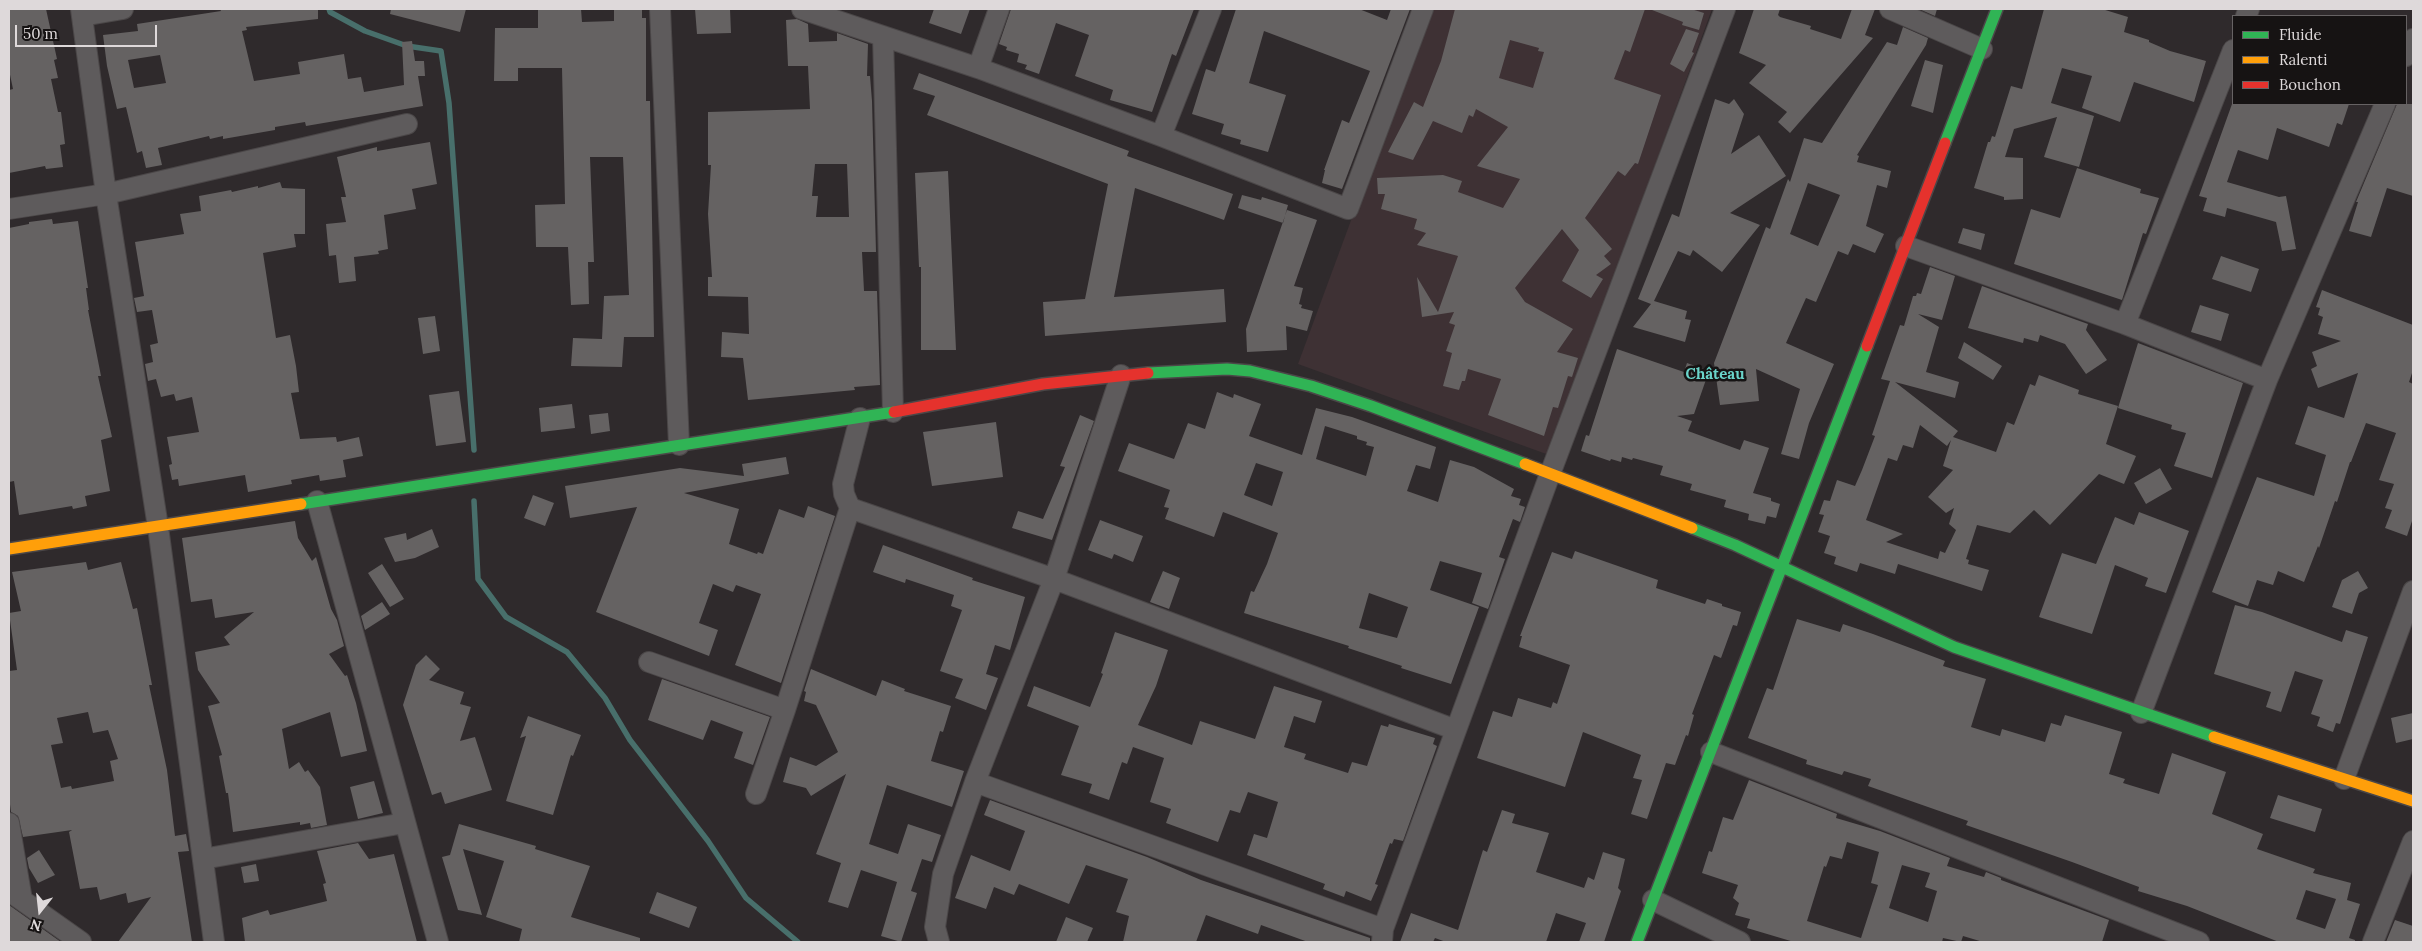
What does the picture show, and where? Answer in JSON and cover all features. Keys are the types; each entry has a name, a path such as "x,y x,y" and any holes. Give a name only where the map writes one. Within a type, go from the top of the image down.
{"street":[{"path":"122,9 81,12 106,194 158,527 214,942"},
{"path":"660,9 679,445"},
{"path":"802,9 978,68 1161,136 1348,209 1423,9"},
{"path":"978,68 999,9"},
{"path":"1161,136 1211,9"},
{"path":"975,782 1382,936 1550,474 1725,9"},
{"path":"1890,9 1982,49"},
{"path":"1637,942 1783,568 1997,9"},
{"path":"883,36 894,412"},
{"path":"2407,54 2413,39"},
{"path":"2125,324 2232,53"},
{"path":"2141,712 2267,380 2386,105"},
{"path":"9,209 106,194 407,124"},
{"path":"1906,246 2125,324 2267,380"},
{"path":"9,549 860,418 1044,384 1121,375 1227,369 1269,375 1371,406 1677,522 1783,568 1954,647 2141,712 2413,801"},
{"path":"939,942 935,926 943,874 975,782 1054,579 1121,375"},
{"path":"756,794 786,710 850,508 844,494 843,484 860,418"},
{"path":"317,501 438,942"},
{"path":"850,508 1054,579 1456,730"},
{"path":"2344,779 2413,591"},
{"path":"649,662 786,710"},
{"path":"1711,752 2199,942"},
{"path":"9,823 15,895 81,942"},
{"path":"203,859 404,823"},
{"path":"2373,942 2413,841"},
{"path":"1653,900 1740,942"}],"shaded area":[{"path":"1429,9 1712,9 1549,455 1298,364"}],"building":[{"path":"9,9 46,9 57,59 54,60 58,78 51,79 58,112 61,112 65,144 60,145 63,167 46,169 45,166 9,173 9,90 13,89 9,70"},
{"path":"220,9 318,9 318,19 246,27 247,30 242,31 254,81 300,74 298,62 344,54 348,79 361,77 364,92 404,85 402,42 412,41 415,61 424,61 425,76 418,76 423,106 306,126 305,122 275,127 275,130 223,139 223,136 210,139 209,136 158,148 162,165 146,168 142,151 137,153 126,107 117,109 107,66 103,35 138,31 137,24 221,11","holes":["160,55 166,83 134,88 128,60"]},
{"path":"391,9 466,9 460,32 390,14"},
{"path":"538,9 581,9 582,22 614,21 614,9 642,9 642,18 646,18 646,101 650,101 654,337 624,337 622,367 571,366 573,338 602,339 604,296 629,295 623,157 590,157 594,262 588,262 589,304 571,305 568,247 536,247 535,205 565,204 562,68 518,68 518,81 494,81 495,28 538,28"},
{"path":"695,9 730,9 731,33 697,34"},
{"path":"934,9 970,9 961,34 929,23"},
{"path":"1011,9 1194,9 1176,56 1172,54 1152,112 1110,100 1113,90 1075,76 1089,35 1056,23 1039,74 1025,69 1027,65 1017,62 1019,54 1006,50 1007,47 999,44"},
{"path":"1236,9 1359,9 1387,20 1391,9 1410,9 1342,189 1322,183 1324,170 1342,120 1349,123 1370,71 1264,31 1249,83 1286,95 1268,152 1240,144 1241,140 1221,134 1224,124 1192,114 1206,69 1215,72"},
{"path":"1455,9 1645,9 1630,52 1625,50 1614,79 1661,95 1638,164 1635,163 1625,176 1618,171 1585,218 1612,249 1604,256 1611,264 1596,275 1603,279 1591,298 1562,281 1579,250 1562,229 1515,288 1525,302 1573,329 1557,352 1578,358 1572,377 1568,376 1558,408 1553,407 1544,436 1488,415 1501,379 1468,369 1465,381 1462,381 1459,390 1443,386 1452,353 1446,351 1455,325 1449,323 1454,312 1422,317 1417,277 1438,312 1458,256 1417,245 1426,233 1414,229 1417,219 1381,209 1385,194 1378,194 1377,178 1443,175 1462,181 1458,192 1503,208 1520,179 1477,166 1508,127 1476,109 1473,117 1469,115 1462,133 1433,121 1413,160 1388,152 1414,102 1423,107 1441,61","holes":["1510,40 1539,48 1538,51 1544,52 1533,88 1499,78"]},
{"path":"1653,9 1691,9 1704,13 1699,30 1682,25 1683,22"},
{"path":"1754,9 1780,9 1778,15 1780,17 1811,26 1810,29 1841,39 1852,9 1875,9 1865,35 1873,38 1790,133 1778,122 1787,112 1749,83 1766,65 1739,53"},
{"path":"1919,9 1937,9 1935,16"},
{"path":"2044,9 2102,9 2128,17 2124,32 2149,40 2149,42 2170,51 2206,61 2194,102 2134,82 2120,122 2082,108 2092,76 2062,68 2051,103 2094,116 2079,167 2044,157 2057,117 2014,129 2005,157 2023,158 2023,199 2004,200 2004,197 1974,188 1988,142 1990,142 1992,136 1995,137 2011,86 2022,89"},
{"path":"797,19 808,24 809,42 837,41 837,33 868,44 867,76 870,76 872,101 876,252 862,252 864,291 877,291 880,385 854,387 855,390 748,400 743,358 721,357 722,332 749,334 748,297 708,296 708,277 712,277 708,214 711,165 708,165 708,112 810,109 808,66 788,66 786,20","holes":["815,164 847,164 849,217 816,217 818,196 812,196"]},
{"path":"1903,27 1928,38 1926,45 1857,155 1859,156 1857,162 1891,171 1887,188 1877,185 1866,226 1884,234 1875,253 1853,244 1848,255 1838,251 1816,302 1806,298 1786,343 1834,364 1809,423 1799,459 1781,454 1800,389 1756,369 1759,401 1720,405 1714,363 1766,227 1770,229 1788,179 1790,182 1804,138 1822,143 1887,42 1897,45","holes":["1808,183 1840,195 1818,246 1790,234"]},
{"path":"1686,29 1699,33 1692,52 1694,53 1684,72 1670,64"},
{"path":"1925,60 1943,65 1933,113 1911,106"},
{"path":"919,73 1129,151 1127,156 1233,194 1224,220 1135,188 1114,297 1224,289 1226,322 1045,336 1043,302 1085,299 1108,184 927,115 935,96 913,89"},
{"path":"1715,99 1729,104 1734,99 1744,114 1731,154 1759,135 1786,176 1730,213 1760,225 1722,272 1693,250 1690,256 1678,251 1654,301 1687,311 1685,319 1691,320 1685,342 1633,327 1651,304 1638,299 1672,214 1679,217"},
{"path":"2232,104 2349,105 2342,125 2337,123 2329,147 2277,128 2268,160 2238,150 2227,182 2279,197 2286,196 2296,249 2282,251 2276,222 2227,208 2225,217 2203,211 2207,198 2199,196"},
{"path":"2413,104 2413,196 2387,188 2371,237 2349,231 2358,202 2356,202 2397,105"},
{"path":"430,142 437,184 412,189 416,209 384,215 388,249 378,251 379,254 354,257 356,281 339,283 336,255 329,256 326,224 346,222 341,197 346,197 337,157 377,147 377,151"},
{"path":"2077,168 2141,189 2140,193 2159,198 2146,234 2143,233 2122,300 2014,264 2031,209 2060,218"},
{"path":"948,171 956,350 921,350 921,267 919,267 915,173"},
{"path":"280,182 282,188 305,189 305,234 294,234 296,247 263,253 276,338 290,335 299,392 291,393 300,439 336,437 337,442 359,437 363,456 343,460 346,477 320,481 319,475 291,480 292,484 248,492 245,475 179,486 178,479 172,480 169,465 172,464 167,437 199,432 192,397 176,401 174,394 161,397 156,379 148,381 145,364 153,362 150,345 158,343 152,310 137,312 134,298 144,296 135,242 184,234 180,214 201,211 199,196 231,190 232,192 258,186 258,188"},
{"path":"1242,195 1261,200 1262,197 1288,205 1283,223 1238,208"},
{"path":"1287,210 1317,220 1294,286 1303,288 1299,304 1302,305 1301,308 1313,311 1307,331 1286,326 1287,350 1247,352 1246,329"},
{"path":"52,219 53,224 78,221 88,288 86,288 88,310 101,376 98,376 112,437 101,440 110,491 85,496 87,506 73,509 72,506 19,515 14,481 9,482 9,228 29,224 29,222"},
{"path":"1963,228 1985,234 1981,250 1958,243"},
{"path":"2221,256 2259,269 2251,292 2212,279"},
{"path":"1930,267 1955,276 1942,320 1918,314 1939,327 1926,372 1959,382 1955,398 1895,382 1958,431 1953,437 1996,452 2007,422 2014,425 2030,384 2035,386 2039,375 2079,390 2078,394 2118,406 2106,444 2136,456 2124,484 2099,474 2050,525 2034,510 2010,533 1977,525 1966,559 1969,560 1968,564 1989,570 1982,591 1898,564 1895,574 1860,563 1857,572 1834,564 1836,557 1824,553 1830,536 1818,532 1824,515 1819,514 1824,500 1830,501 1837,480 1855,486 1862,470 1875,436 1872,435 1890,381 1881,379 1900,325 1904,326 1913,296 1916,296 1917,293 1921,294","holes":["1920,425 1947,446 1951,440 1943,466 1953,470 1928,497 1946,513 1954,508 1949,524 1956,530 1945,553 1940,551 1938,559 1886,542 1903,534 1866,520 1888,458 1897,461 1903,445 1913,448"]},
{"path":"1982,286 2088,324 2086,330 2107,360 2086,374 2065,344 2040,335 2038,342 2024,338 2023,343 1968,328"},
{"path":"2322,290 2413,325 2413,370 2409,382 2413,384 2413,518 2407,536 2385,528 2392,510 2385,508 2394,484 2379,480 2396,433 2366,423 2350,462 2337,502 2335,501 2319,548 2318,546 2304,582 2278,571 2273,585 2257,580 2248,606 2212,592 2257,477 2314,496 2326,455 2295,444 2308,406 2344,418 2358,373 2318,388 2311,369 2317,366 2312,352 2341,341 2318,334 2323,317 2318,315 2320,308 2316,307"},
{"path":"2200,305 2229,314 2221,341 2191,332"},
{"path":"435,316 440,351 423,354 418,318"},
{"path":"1964,342 2002,366 1993,380 1958,358"},
{"path":"2138,343 2243,383 2212,478 2174,466 2186,433 2171,429 2172,425 2118,408"},
{"path":"1617,349 1684,372 1687,363 1709,371 1694,414 1677,416 1692,421 1688,431 1740,450 1744,440 1769,448 1753,493 1771,498 1771,501 1780,504 1776,518 1767,516 1765,524 1748,520 1749,514 1724,507 1726,500 1690,490 1692,484 1660,475 1663,466 1633,458 1632,460 1622,457 1621,462 1611,459 1610,461 1581,451 1586,435 1589,436"},
{"path":"459,391 466,442 436,446 429,395"},
{"path":"1217,392 1233,398 1234,394 1261,404 1249,436 1302,455 1316,408 1352,417 1436,447 1430,469 1416,465 1407,491 1438,502 1450,460 1474,467 1514,489 1511,496 1521,499 1519,505 1525,507 1520,522 1513,519 1499,557 1505,559 1488,609 1472,603 1482,573 1440,561 1430,590 1479,607 1451,684 1401,668 1402,666 1348,648 1349,646 1244,613 1251,591 1254,592 1278,533 1223,512 1214,537 1165,519 1169,508 1164,507 1170,490 1118,471 1129,443 1174,459 1188,423 1205,429","holes":["1325,426 1357,436 1357,439 1367,442 1366,445 1374,447 1366,476 1316,459","1256,463 1283,472 1272,506 1244,495","1369,593 1408,607 1397,638 1359,628"]},
{"path":"572,404 575,428 541,432 539,408"},
{"path":"608,413 610,431 591,434 589,415"},
{"path":"1080,415 1094,421 1052,540 1012,528 1018,511 1043,519 1065,467 1060,466"},
{"path":"996,422 1003,477 932,486 923,432"},
{"path":"786,457 789,474 684,493 739,509 729,544 757,554 758,552 763,554 779,509 804,518 808,506 835,516 781,683 735,665 761,594 736,585 733,592 713,584 699,623 718,630 709,656 596,612 637,507 570,518 565,486 680,468 744,476 742,464"},
{"path":"2160,468 2172,489 2146,504 2134,483"},
{"path":"533,495 554,503 545,526 524,518"},
{"path":"2139,512 2189,531 2166,593 2145,586 2148,578 2115,565 2092,634 2039,617 2062,553 2096,564 2115,517 2134,525"},
{"path":"1100,520 1143,536 1133,562 1114,554 1112,559 1088,550"},
{"path":"295,521 298,538 312,561 316,557 331,609 337,620 344,646 329,654 345,676 347,675 356,703 367,751 341,757 330,712 282,729 289,769 299,762 305,772 308,770 320,787 327,825 311,828 310,823 300,825 300,822 233,832 228,793 226,793 219,756 222,755 208,706 220,703 198,670 195,652 230,645 224,637 254,612 215,618 212,599 191,602 182,538"},
{"path":"432,529 439,547 415,558 395,562 384,538 406,533 407,540"},
{"path":"883,545 973,578 972,580 1025,597 1010,650 995,645 986,674 998,678 986,710 955,698 963,679 940,671 962,610 951,606 954,595 906,579 905,583 873,572"},
{"path":"1575,551 1658,580 1656,588 1705,604 1707,599 1741,612 1737,626 1733,625 1721,658 1714,655 1692,714 1694,715 1688,736 1686,735 1675,765 1666,763 1647,819 1631,814 1642,780 1633,778 1641,755 1583,732 1565,787 1477,758 1493,711 1512,717 1518,698 1551,708 1553,702 1557,704 1570,665 1519,647 1522,636 1520,636 1552,552 1572,559"},
{"path":"86,562 88,570 121,562 133,609 137,608 152,685 149,685 167,770 175,836 186,834 189,851 178,852 192,942 118,942 151,897 128,903 126,893 100,900 97,887 80,889 69,832 72,830 23,837 18,816 11,812 9,797 9,671 17,670 9,613 21,611 12,572","holes":["88,712 93,733 108,730 118,759 110,761 114,781 72,789 71,786 61,788 51,745 63,743 57,718"]},
{"path":"382,564 404,599 390,607 368,573"},
{"path":"1163,571 1180,578 1169,609 1150,602"},
{"path":"2358,571 2368,588 2359,593 2352,614 2332,607 2342,580"},
{"path":"382,602 390,614 365,630 361,616"},
{"path":"2235,605 2262,612 2342,642 2346,630 2368,637 2340,724 2336,723 2333,732 2317,726 2320,717 2311,714 2323,680 2295,671 2281,712 2266,707 2271,692 2214,674"},
{"path":"1797,619 1840,632 1843,624 1945,661 1943,666 1986,679 1971,727 2000,736 2002,729 2045,742 2051,723 2061,726 2065,715 2122,732 2109,774 2125,779 2123,783 2159,794 2172,753 2226,772 2212,814 2263,834 2257,849 2315,869 2313,873 2351,883 2347,900 2360,904 2349,938 2355,940 2355,942 2279,942 2187,906 2138,891 2139,887 1966,825 1968,821 1868,786 1871,779 1844,771 1842,775 1806,764 1807,760 1748,738 1767,688 1773,690","holes":["2306,890 2336,899 2325,929 2296,919"]},
{"path":"1115,632 1168,650 1156,686 1138,725 1192,745 1200,721 1255,739 1274,686 1322,701 1315,723 1294,716 1284,747 1306,754 1304,759 1348,773 1352,762 1367,766 1381,725 1388,727 1389,724 1435,738 1433,744 1437,746 1403,841 1394,839 1392,844 1390,843 1375,884 1378,885 1371,901 1346,891 1344,897 1323,889 1325,884 1247,855 1254,834 1267,838 1278,802 1248,792 1240,813 1230,810 1218,842 1166,823 1171,809 1150,802 1164,758 1133,747 1127,764 1122,762 1109,800 1089,793 1092,784 1061,775 1079,726 1027,706 1034,686 1090,707 1103,674 1101,673"},
{"path":"426,655 440,669 429,680 464,692 460,704 471,707 460,741 475,737 492,790 445,804 441,792 432,795 403,705 416,665"},
{"path":"811,669 876,696 882,680 905,689 904,691 951,706 943,732 940,731 931,761 964,771 952,807 887,785 869,844 898,854 908,824 941,835 932,862 922,859 911,891 917,893 901,942 881,936 897,882 861,870 848,908 828,902 841,863 816,854 846,774 811,796 806,788 783,782 790,757 816,766 838,752 816,705 804,701 806,692 804,691"},
{"path":"662,679 770,717 753,765 734,758 743,732 711,720 703,740 648,720"},
{"path":"2413,713 2413,739 2396,743 2391,718"},
{"path":"528,716 581,735 573,756 571,755 553,815 506,801 526,736 520,738"},
{"path":"1749,780 1837,814 1836,818 1880,831 1950,858 1947,866 1984,877 1986,872 2001,878 2001,880 2109,920 2102,942 1983,942 1963,936 1961,942 1943,938 1942,942 1794,942 1747,928 1750,919 1735,915 1739,903 1733,898 1738,885 1702,873 1709,851 1712,852 1723,817 1733,820","holes":["1847,842 1879,852 1871,883 1878,885 1861,938 1807,921 1824,866 1826,867 1830,856 1842,859","1902,865 1930,873 1925,887 1937,891 1928,922 1889,908"]},
{"path":"374,781 383,813 358,819 350,787"},
{"path":"2278,795 2322,809 2315,832 2270,818"},
{"path":"990,800 1147,857 1201,880 1370,938 1370,942 1308,942 1261,925 1258,934 1206,915 1196,942 1123,942 1129,916 1116,912 1128,879 1086,865 1069,904 1019,884 1014,895 994,887 986,909 955,898 971,855 1010,871 1025,831 984,815"},
{"path":"1502,810 1515,814 1512,823 1549,833 1536,872 1584,888 1588,877 1594,880 1603,852 1625,859 1618,888 1621,891 1604,942 1579,942 1586,923 1556,913 1546,942 1446,942 1435,938 1433,942 1400,942 1411,913 1458,930 1483,850 1487,852"},
{"path":"459,824 536,846 535,849 590,866 571,917 640,938 640,942 519,942 522,929 486,917 504,861 463,849 482,915 458,910 442,857 450,855"},
{"path":"358,843 369,859 394,854 417,942 245,942 242,918 268,910 270,915 327,901 323,884 326,883 317,851"},
{"path":"39,850 55,875 38,883 29,868 27,858"},
{"path":"256,864 259,881 244,883 241,867"},
{"path":"657,892 697,907 689,928 649,913"},
{"path":"9,905 61,942 9,942"},
{"path":"1066,917 1093,928 1087,942 1056,942"},
{"path":"2395,920 2413,926 2413,942 2386,942"}],"waterway":[{"path":"329,9 330,12 365,31 407,46 441,51 449,103 474,450"},
{"path":"474,501 478,579 506,617 567,652 605,698 630,740 708,841 746,898 798,942"}],"traffic: fast":[{"path":"1945,143 1997,9"},
{"path":"1637,942 1867,346"},
{"path":"1148,373 1227,369 1250,371 1311,386 1371,406 1525,464"},
{"path":"301,504 894,412"},
{"path":"1692,528 1735,545 1954,647 2214,737"}],"traffic: slow":[{"path":"1525,464 1692,528"},
{"path":"9,549 301,504"},
{"path":"2214,737 2413,801"}],"traffic: jam":[{"path":"1867,346 1945,143"},
{"path":"894,412 1043,384 1148,373"}],"district":[{"name":"Château","path":"1715,375"}]}
